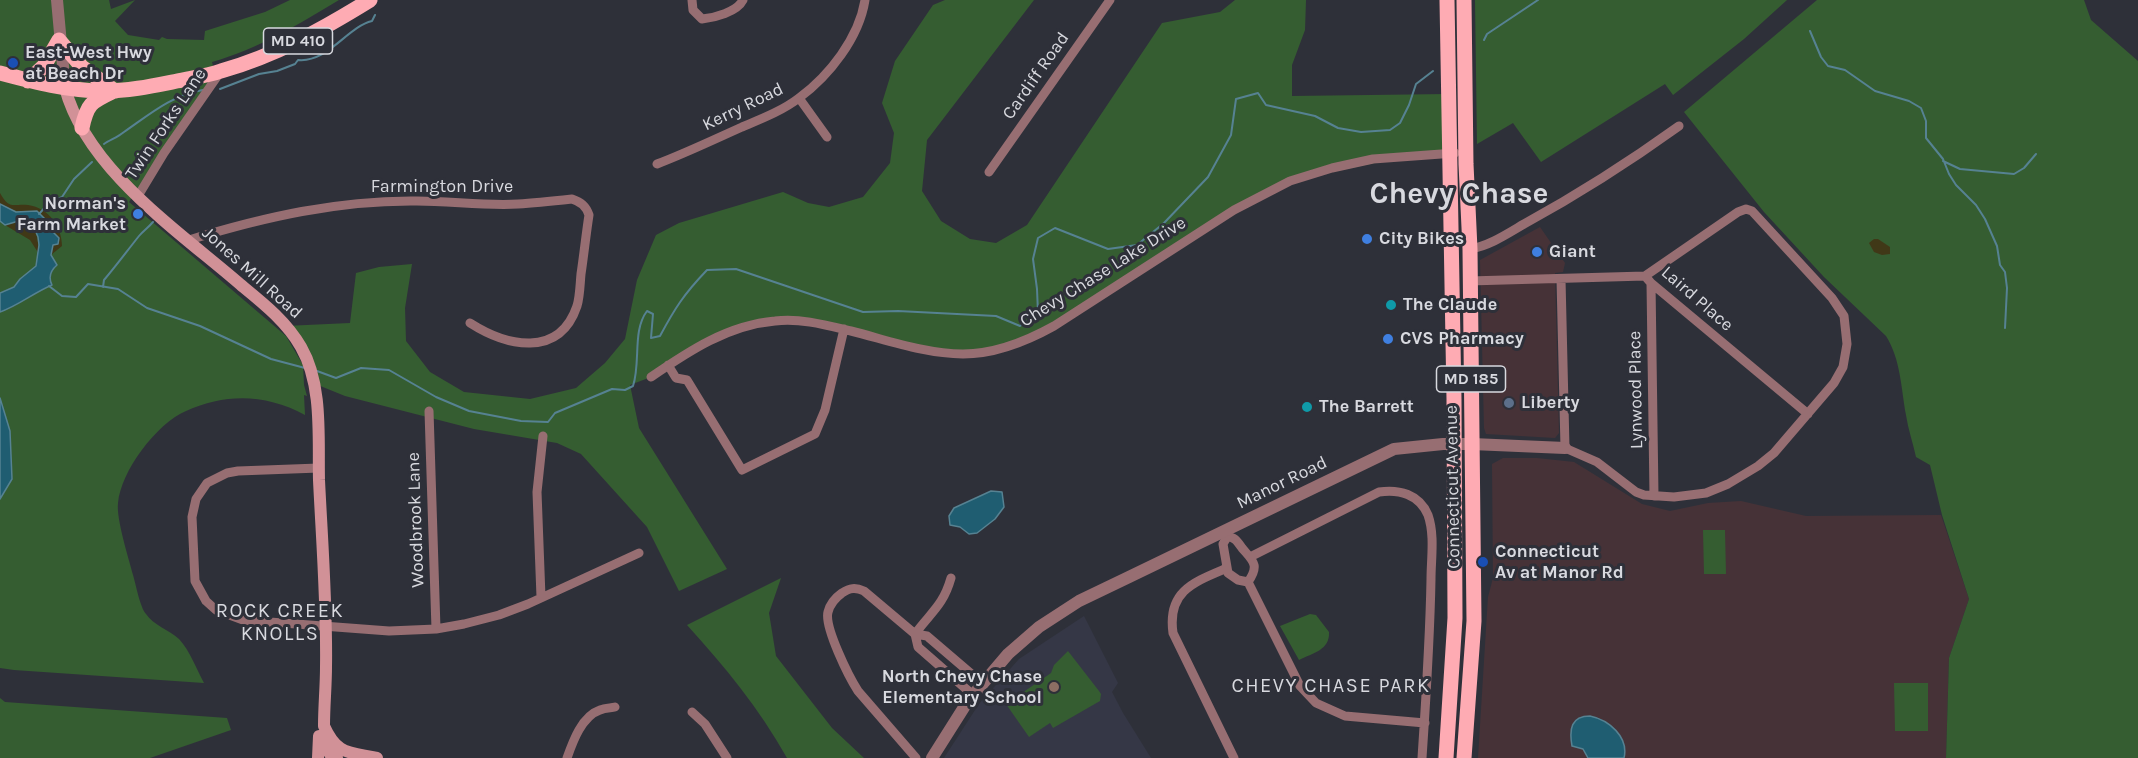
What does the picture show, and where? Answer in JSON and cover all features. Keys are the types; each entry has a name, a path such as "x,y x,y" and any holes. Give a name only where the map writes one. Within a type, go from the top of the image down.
{"main road":[{"name":"MD 410","path":"0,73 65,88 115,91 147,87 221,71 279,51 325,28 370,0"},
{"name":"Connecticut Avenue","path":"1446,758 1455,618 1447,0"},
{"name":"Connecticut Avenue","path":"1464,0 1470,249 1474,621 1464,758"},
{"path":"28,81 44,66 59,40 81,68 115,91"},
{"name":"Jones Mill Road","path":"65,88 70,106 82,128 113,171 138,196 274,313 294,336 306,359 316,408 326,627 324,726 329,737 332,756"},
{"path":"82,128 88,107 96,100 115,91"},
{"name":"Jones Mill Road","path":"326,669 318,699 319,729 332,756"},
{"path":"332,756 377,758"}],"street":[{"path":"57,0 65,88"},
{"path":"692,0 693,10 702,19 715,17 740,5 743,0"},
{"name":"Kerry Road","path":"657,164 773,113 799,99 825,75 842,53 856,27 865,0"},
{"name":"Cardiff Road","path":"989,172 1110,0"},
{"name":"Twin Forks Lane","path":"138,196 164,153 221,71"},
{"path":"799,99 827,138"},
{"path":"1470,249 1479,248 1504,236 1558,205 1679,126"},
{"name":"Chevy Chase Lake Drive","path":"651,376 702,344 734,330 776,320 824,324 931,351 963,354 1013,344 1054,326 1234,210 1290,181 1332,168 1373,159 1466,153"},
{"name":"Farmington Drive","path":"189,240 249,222 295,212 351,204 417,201 516,204 572,199 579,201 587,208 589,214 578,301 567,324 558,334 538,343 527,344 502,340 470,323"},
{"name":"Manor Road","path":"932,758 982,683 1008,654 1039,627 1079,601 1226,534 1394,450 1454,444 1564,448 1597,462 1636,492 1654,496 1691,496 1716,490 1758,466 1774,453 1834,383 1843,367 1847,344 1844,316 1832,298 1752,211 1746,209 1738,212 1648,280"},
{"path":"1561,279 1564,448"},
{"name":"Laird Place","path":"1469,281 1648,280 1808,414"},
{"name":"Lynwood Place","path":"1648,280 1654,496"},
{"path":"668,365 676,378 687,380 742,470 815,434 825,410 844,329"},
{"name":"Woodbrook Lane","path":"429,411 436,628"},
{"path":"541,597 537,492 543,436"},
{"path":"319,468 227,473 207,483 196,499 192,517 195,581 206,601 216,610 243,620 326,627 389,631 436,628 499,615 639,553"},
{"path":"1252,556 1379,492 1396,490 1405,492 1421,504 1427,514 1432,542 1429,678 1422,758"},
{"path":"1248,582 1254,570 1252,556 1237,540 1226,534 1223,544 1228,573 1248,582 1300,686 1316,703 1345,716 1425,723"},
{"path":"1227,567 1182,591 1173,607 1171,623 1173,633 1234,758"},
{"path":"915,634 938,609 947,593 951,578"},
{"path":"916,758 851,680 828,624 827,613 838,596 849,589 856,588 864,591 915,634 927,636 982,683"},
{"path":"915,634 918,647 973,695"},
{"path":"567,758 582,725 592,714 615,707"},
{"path":"692,712 705,724 727,758"}],"shaded area":[{"path":"1540,227 1565,263 1563,272 1555,273 1559,433 1555,438 1486,434 1480,260"},
{"path":"1503,458 1537,458 1574,462 1642,504 1670,511 1708,503 1741,501 1806,516 1941,515 1969,599 1949,658 1946,758 1478,758 1488,597 1493,578 1492,464"},
{"name":"North Chevy Chase Elementary School","path":"1084,616 1118,683 1112,692 1151,758 944,758 979,704 1019,659"}],"green space":[{"path":"0,0 109,0 111,9 135,0 115,21 128,35 159,40 162,37 204,40 205,31 265,12 290,0 339,0 262,43 212,62 215,74 129,202 286,336 303,365 307,396 304,395 305,415 276,403 246,398 216,401 186,411 163,426 152,437 133,463 121,490 118,503 119,519 142,606 153,621 179,639 190,654 204,683 0,668"},
{"path":"945,0 1034,0 927,140 922,191 941,221 970,239 996,243 1027,225 1162,23 1220,12 1235,0 1306,0 1305,30 1292,65 1292,96 1449,94 1448,153 1413,155 1290,181 1030,338 963,354 800,321 734,330 651,377 630,385 639,428 727,569 679,591 647,527 581,454 557,443 474,429 345,396 313,383 285,326 350,323 356,273 379,267 412,264 405,308 406,341 430,372 464,392 530,399 576,388 605,363 625,339 637,280 656,235 679,223 783,192 808,203 829,207 863,197 890,163 894,133 882,103 895,61 933,5"},
{"path":"1475,0 1787,0 1744,39 1673,95 1665,84 1541,162 1513,123 1477,144"},
{"path":"1817,0 2084,0 2091,20 2138,61 2138,758 1946,758 1949,658 1969,599 1942,515 1930,465 1916,457 1907,420 1898,364 1891,345 1886,336 1824,277 1764,212 1684,112"},
{"path":"1703,530 1725,530 1726,574 1704,574"},
{"path":"781,578 769,613 776,656 832,728 864,758 787,758 741,688 687,625"},
{"path":"1310,614 1316,615 1329,632 1329,638 1320,650 1299,660 1280,626"},
{"path":"1068,651 1101,694 1100,701 1053,728 1050,723 1029,737 1006,704 1051,673 1054,665"},
{"path":"1894,683 1928,683 1928,731 1895,731"},
{"path":"0,698 5,702 227,718 231,730 150,758 0,758"}],"sand":[{"path":"0,193 12,205 28,205 48,214 57,225 62,246 51,255 52,226 37,211 18,211 0,204"},
{"path":"22,220 34,229 39,254 30,240 5,225"},
{"path":"1874,239 1890,247 1890,254 1882,255 1874,252 1869,243"}],"water":[{"path":"0,204 16,212 37,211 52,226 53,232 59,238 58,244 53,245 51,255 57,265 50,274 52,285 0,312 0,293 14,287 36,266 39,245 33,225 22,220 5,225 0,221"},
{"path":"0,398 10,431 12,479 0,499"},
{"path":"991,491 1002,492 1004,507 995,519 977,533 969,534 960,527 950,525 949,516 954,508"},
{"path":"1590,716 1604,721 1616,731 1623,743 1624,758 1588,758 1583,749 1572,746 1571,729 1575,721"}],"waterway":[{"path":"1484,40 1487,34 1538,0"},
{"path":"220,89 259,74 277,71 295,64 298,60 319,56 354,30 372,21 375,15"},
{"path":"1810,31 1821,57 1828,66 1845,70 1875,91 1909,101 1921,108 1926,121 1926,138 1943,159 1956,185 1976,205 1997,246 2007,288 2005,328"},
{"path":"317,371 336,378 361,368 389,370 436,397 469,411 521,421 548,422 555,413 612,389 625,390 633,386 638,337 642,319 647,311 653,314 651,338 660,336 680,302 707,270 736,269 863,312 898,311 996,316 1020,326 1038,313 1033,259 1038,238 1055,228 1108,249 1137,245 1164,223 1208,177 1231,135 1236,99 1258,93 1266,105 1315,116 1338,128 1361,132 1390,130 1400,123 1416,84 1433,71"},
{"path":"104,144 171,101 203,90"},
{"path":"1943,161 1960,169 2014,174 2024,168 2036,154"},
{"path":"39,214 48,204 62,197 74,179 92,162"},
{"path":"103,287 104,280 153,222"},
{"path":"49,286 62,296 76,297 88,284 118,289 147,308 200,326 271,359 305,368"}],"place":[{"name":"East-West Hwy at Beach Dr","path":"13,63"},
{"name":"Norman's Farm Market","path":"138,214"},
{"name":"City Bikes","path":"1367,239"},
{"name":"Giant","path":"1537,252"},
{"name":"The Claude","path":"1391,305"},
{"name":"CVS Pharmacy","path":"1388,339"},
{"name":"Liberty","path":"1509,403"},
{"name":"The Barrett","path":"1307,407"},
{"name":"Connecticut Av at Manor Rd","path":"1483,562"},
{"name":"North Chevy Chase Elementary School","path":"1054,687"}],"district":[{"name":"Chevy Chase","path":"1459,194"},
{"name":"ROCK CREEK KNOLLS","path":"280,622"},
{"name":"CHEVY CHASE PARK","path":"1331,686"}]}
